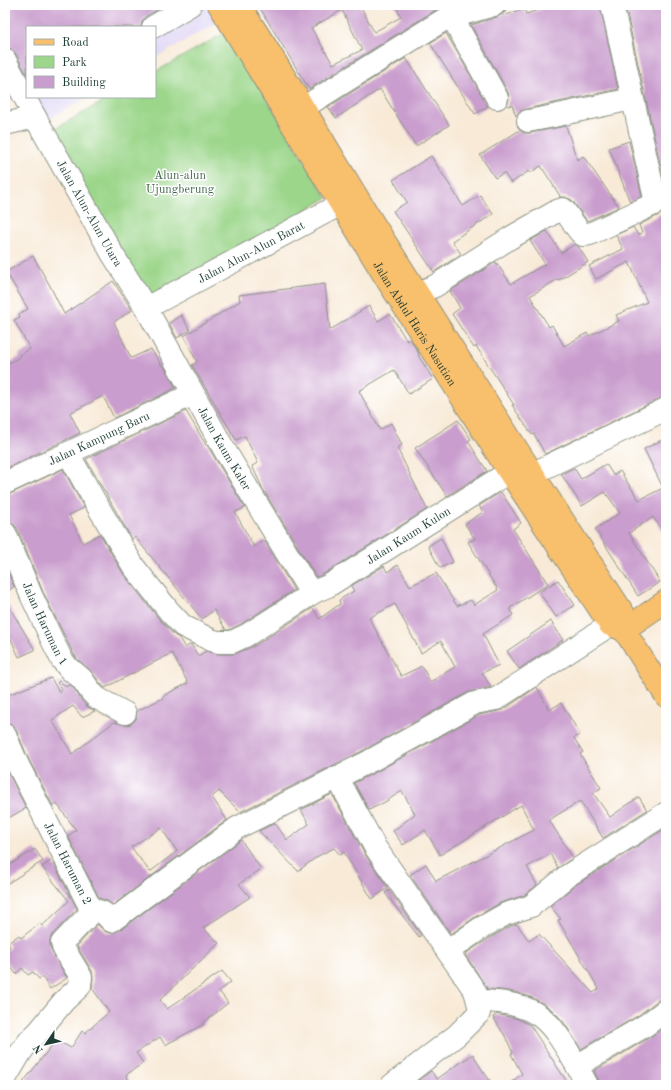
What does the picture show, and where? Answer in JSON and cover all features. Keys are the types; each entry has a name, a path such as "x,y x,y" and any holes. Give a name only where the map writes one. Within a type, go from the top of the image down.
{"main road":[{"name":"Jalan Abdul Haris Nasution","path":"219,5 349,200 419,296 624,614 617,627"},
{"name":"Jalan Abdul Haris Nasution","path":"239,5 265,44 304,109 387,280 510,472 666,696"},
{"path":"617,627 666,601"}],"street":[{"path":"154,26 190,5"},
{"path":"304,109 309,104 445,14 494,5"},
{"path":"419,296 427,289 435,286 557,210 563,209 583,234 590,234 661,207 632,99 612,5"},
{"path":"445,14 497,98"},
{"name":"Jalan Alun-Alun Utara","path":"5,60 26,96"},
{"path":"528,121 632,99"},
{"path":"5,124 31,105"},
{"name":"Jalan Alun-Alun Utara","path":"31,105 113,255 146,308"},
{"name":"Jalan Alun-Alun Barat","path":"146,308 349,200"},
{"name":"Jalan Kaum Kaler","path":"146,308 224,449 311,588"},
{"name":"Jalan Kampung Baru","path":"5,483 193,394"},
{"path":"534,475 542,469 666,409"},
{"name":"Jalan Kaum Kulon","path":"68,453 134,567 183,626 218,642 232,642 247,635 311,588 328,586 510,472"},
{"name":"Jalan Haruman 1","path":"5,533 32,597 62,660 70,670 82,679 97,698 125,713"},
{"path":"90,909 105,913 111,920 113,920 237,828 370,761 475,703 496,699 617,627"},
{"name":"Jalan Haruman 2","path":"5,735 18,765 90,909 89,915 62,943 65,951 81,977 80,986 64,1001 20,1052 5,1078"},
{"path":"337,777 375,847 475,991 480,1005 479,1013 457,1035 392,1085"},
{"path":"448,951 481,928 506,914 531,906 567,876 666,813"},
{"path":"478,1001 493,1001 518,1006 535,1013 548,1024 559,1038 587,1085"},
{"path":"577,1066 646,1025 666,1010"}],"shaded area":[{"path":"5,5 211,5 220,21 156,57 156,26 26,26 26,83 5,46"},
{"path":"35,98 85,98 47,120"}],"green space":[{"name":"Alun-alun Ujungberung","path":"226,32 327,198 164,293 153,295 146,293 51,131 109,98 156,98 156,71"}],"building":[{"path":"5,5 166,5 146,16 142,21 141,26 26,26 26,73 16,54 5,42"},
{"path":"258,5 360,5 374,32 401,17 395,5 435,5 437,9 309,89","holes":["342,10 362,50 333,64 311,28"]},
{"path":"554,5 600,5 618,89 526,109 520,111 516,116 512,105 507,105 509,99 508,92 471,25 497,17 503,14 505,10 507,15 524,8 526,14"},
{"path":"625,5 666,5 666,190"},
{"path":"446,33 488,106 475,114 430,43"},
{"path":"406,58 449,125 416,146 380,89 336,118 328,107"},
{"path":"566,126 577,160 583,156 619,207 587,221 572,200 565,197 559,197 560,196 541,166 530,173 529,171 511,183 504,173 495,178 480,155 520,130 524,133 530,133"},
{"path":"629,141 642,196 630,202 609,148"},
{"path":"431,156 463,206 480,195 493,214 452,241 461,254 434,272 393,211 407,202 393,180"},
{"path":"666,210 666,397 661,398 545,454 534,434 532,435 512,405 514,405 476,346 474,348 452,314 460,308 450,291 496,262 511,284 545,264 530,241 547,231 561,253 575,244 578,246 588,262 530,296 549,327 552,325 564,346 587,333 589,336 619,321 616,315 647,302 629,262 596,279 589,266 623,249 616,235 633,227 638,235 642,233 639,225"},
{"path":"33,256 64,314 113,281 132,310 114,322 131,358 151,349 162,366 163,365 176,388 114,418 103,396 70,413 80,433 5,469 5,365 20,357 19,355 30,349 14,320 20,317 19,314 28,309 6,272"},
{"path":"325,284 330,330 369,306 378,321 390,314 407,341 410,339 433,379 409,394 394,370 359,391 380,430 391,423 402,445 397,448 427,509 322,575 316,577 263,489 252,466 258,463 245,436 236,440 192,365 197,362 184,336 240,301 239,295"},
{"path":"181,315 190,330 177,338 169,323"},
{"path":"186,411 245,508 235,512 254,547 264,540 294,590 229,630 226,630 214,610 202,619 135,537 132,539 86,459"},
{"path":"458,420 471,439 468,441 487,471 447,496 415,448"},
{"path":"666,438 666,535 653,517 629,533 660,582 638,596 595,529 620,513 605,492 582,506 561,474 574,468 581,479 606,464 613,475 620,471 639,500 663,488 644,449"},
{"path":"63,469 84,508 69,515 83,543 100,534 124,575 159,619 174,635 179,638 185,648 191,644 198,656 206,651 218,654 232,654 254,646 313,608 319,619 340,604 339,600 354,591 351,586 384,566 387,572 398,565 410,586 436,573 457,606 471,600 474,605 498,590 468,542 475,539 465,524 483,512 479,506 501,492 521,523 513,529 548,584 510,608 513,615 483,634 499,665 482,673 491,687 469,692 364,750 240,812 219,791 212,797 227,820 113,905 99,898 68,836 76,830 57,804 53,806 29,760 16,730 12,725 5,723 5,696 51,678 59,692 62,690 57,683 59,681 67,687 69,684 73,687 82,701 95,711 82,717 73,706 52,720 72,754 114,722 125,725 131,724 136,719 137,711 188,683 172,653 105,688 90,670 78,660 73,653 43,592 17,528 12,523 5,521 5,495","holes":["395,604 421,653 441,641 455,667 430,682 422,666 401,676 369,618","161,828 177,851 150,872 131,847"]},
{"path":"441,538 453,562 440,568 428,546"},
{"path":"5,565 14,587 5,593"},
{"path":"558,580 575,605 556,617 539,592"},
{"path":"5,600 35,650 19,657 5,626"},
{"path":"551,621 563,640 519,669 507,651"},
{"path":"537,687 549,710 561,703 580,734 574,738 583,752 580,754 601,788 593,793 610,817 639,797 647,810 603,838 580,801 549,820 573,858 558,868 550,854 527,867 537,885 525,895 500,903 475,917 451,934 410,875 426,864 436,881 534,830 521,805 440,855 425,830 403,845 393,831 415,814 402,791 369,810 354,783 479,715 503,710"},
{"path":"5,766 26,808 5,820"},
{"path":"332,794 364,853 388,888 372,899 344,852 340,855 334,848 318,856 298,871 259,831 275,823 287,840 309,824 301,810"},
{"path":"666,828 666,998 658,1000 639,1015 581,1049 563,1021 550,1008 533,998 518,993 487,988 465,954 488,939 517,924 529,941 539,934 593,993 599,989 558,920 561,919 550,906 574,886"},
{"path":"241,840 261,869 239,884 250,897 203,928 219,943 160,1000 167,1009 222,971 231,982 219,991 228,1003 203,1023 204,1024 165,1045 160,1037 136,1053 143,1063 126,1075 131,1085 21,1085 56,1040 71,1048 82,1031 85,1033 109,1012 92,988 92,971 77,946 97,924 106,932 112,933 120,930"},
{"path":"35,849 43,861 5,885 5,868"},
{"path":"52,860 77,909 50,939 52,952 67,978 50,989 42,977 39,979 33,972 28,975 22,968 16,974 5,959 5,953 10,947 8,943 19,935 21,938 40,923 42,926 69,901 42,867"},
{"path":"389,890 421,935 419,937 385,893"},
{"path":"497,1014 518,1019 530,1025 569,1085 507,1085 522,1074 511,1054 513,1053 505,1036 493,1017"},
{"path":"666,1026 666,1085 600,1085 594,1071"},
{"path":"473,1054 493,1085 412,1085 431,1071 437,1079"}]}
